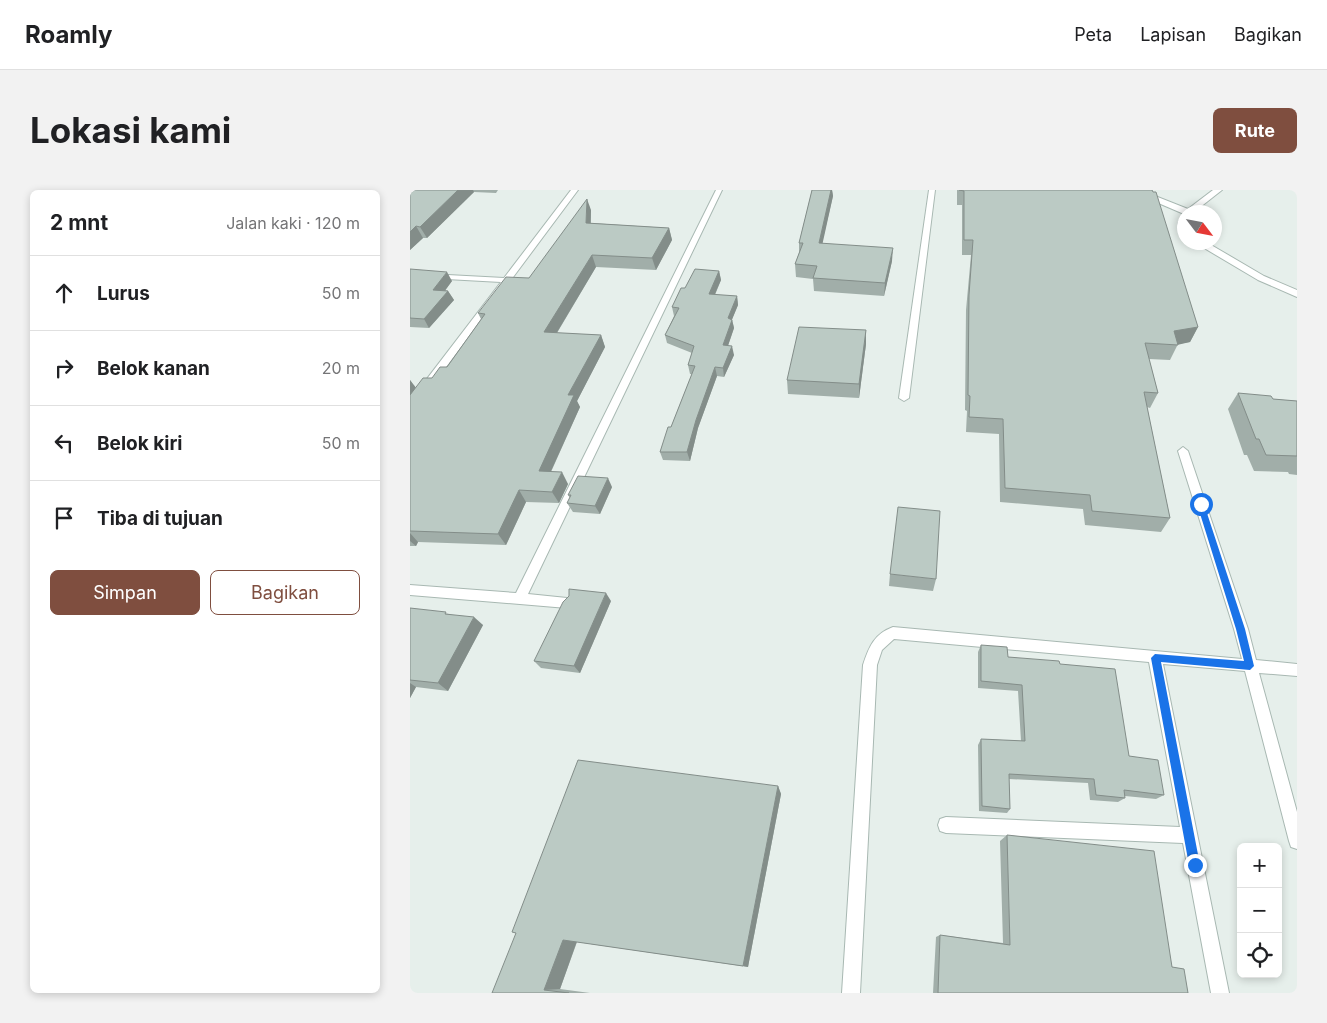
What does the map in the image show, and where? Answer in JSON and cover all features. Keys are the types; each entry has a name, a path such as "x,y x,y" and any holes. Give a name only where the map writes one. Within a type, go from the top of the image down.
{"street":[{"path":"1132,190 1177,208"},
{"path":"1198,205 1218,190"},
{"path":"1212,250 1261,278 1297,294"}],"lane":[{"path":"410,408 504,280 574,190"},
{"path":"520,598 719,190"},
{"path":"904,398 932,190"},
{"path":"410,275 504,280"},
{"path":"1184,450 1240,629 1297,841"},
{"path":"410,590 567,603"},
{"path":"851,993 870,666 878,643 883,638 893,633 1297,670"},
{"path":"1155,658 1220,993"},
{"path":"946,825 1189,835"}],"building":[{"path":"410,190 458,190 420,227 416,226 410,232"},
{"path":"812,190 831,190 819,243 893,248 885,283 813,278 817,266 795,264 803,243 799,243"},
{"path":"959,190 1152,190 1156,192 1198,327 1174,331 1178,345 1145,343 1158,393 1144,392 1170,518 1092,511 1090,495 1005,488 1003,419 969,417 969,295 973,240 964,240 964,191"},
{"path":"587,199 586,223 669,228 652,258 592,255 544,332 601,335 568,395 574,395 539,471 562,472 552,492 519,490 498,534 410,531 410,395 423,378 432,378 440,367 447,367 485,314 478,313 506,277 529,278"},
{"path":"410,269 447,272 433,290 448,291 424,319 410,318"},
{"path":"695,269 719,271 709,294 737,296 728,318 732,320 723,345 732,346 723,368 715,367 687,452 660,452 668,427 671,427 695,366 688,365 694,346 665,335 679,308 672,307 681,288 685,288"},
{"path":"799,327 866,330 859,384 787,380"},
{"path":"1238,393 1297,401 1297,456 1266,455 1259,439 1256,439"},
{"path":"578,476 608,478 595,506 567,503 571,495 568,495"},
{"path":"898,507 940,511 936,579 890,574"},
{"path":"569,589 606,593 574,666 534,661 563,602 569,596"},
{"path":"410,608 474,617 438,683 410,680"},
{"path":"981,645 1007,647 1008,657 1059,661 1060,664 1115,669 1129,756 1158,760 1164,795 1124,790 1125,798 1096,795 1094,779 1009,774 1010,809 982,806 981,739 1025,741 1022,685 981,681"},
{"path":"578,760 778,786 743,966 563,940 544,990 569,993 492,993 516,933 512,932"},
{"path":"1007,835 1154,851 1172,967 1184,969 1188,993 938,993 940,935 1010,945"}],"route":[{"path":"1195,865 1155,658 1250,666 1201,504"}]}
